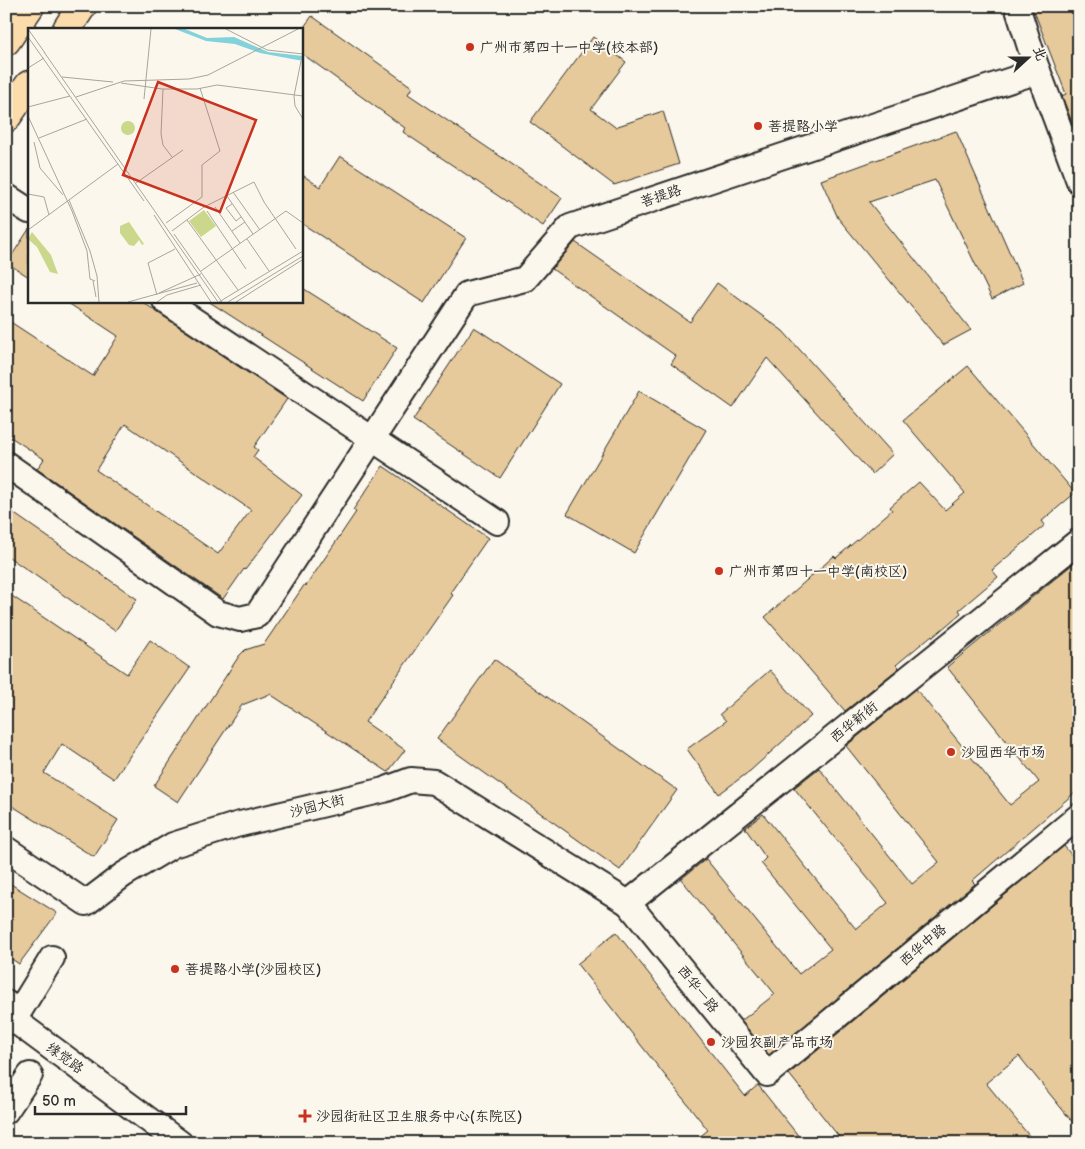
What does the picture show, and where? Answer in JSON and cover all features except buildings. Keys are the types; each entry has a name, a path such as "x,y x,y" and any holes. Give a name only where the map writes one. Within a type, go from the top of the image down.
{"main road":[{"path":"6,42 30,6"},
{"path":"68,28 82,6"},
{"path":"6,118 28,87"}],"street":[{"path":"1017,6 1038,71 1079,181"},
{"name":"菩提路","path":"6,464 218,614 240,619 257,615 374,439 467,294 525,280 570,227 1038,71"},
{"path":"6,196 28,210"},
{"path":"167,302 497,522"},
{"name":"西华新街","path":"628,903 1079,541"},
{"name":"沙园大街","path":"6,849 86,903 123,874 173,845 236,824 384,790 411,780 434,782 628,903"},
{"name":"西华中路","path":"768,1074 1079,816"},
{"name":"西华一路","path":"628,903 768,1074"},
{"path":"10,1012 52,958"},
{"name":"缘觉路","path":"10,1012 180,1143"},
{"path":"6,1111 30,1074"}],"place":[{"name":"广州市第四十一中学(校本部)","path":"470,47"},
{"name":"菩提路小学","path":"758,126"},
{"name":"广州市第四十一中学(南校区)","path":"719,571"},
{"name":"沙园西华市场","path":"951,752"},
{"name":"菩提路小学(沙园校区)","path":"175,969"},
{"name":"沙园农副产品市场","path":"711,1042"},
{"name":"沙园街社区卫生服务中心(东院区)","path":"305,1116"}]}
